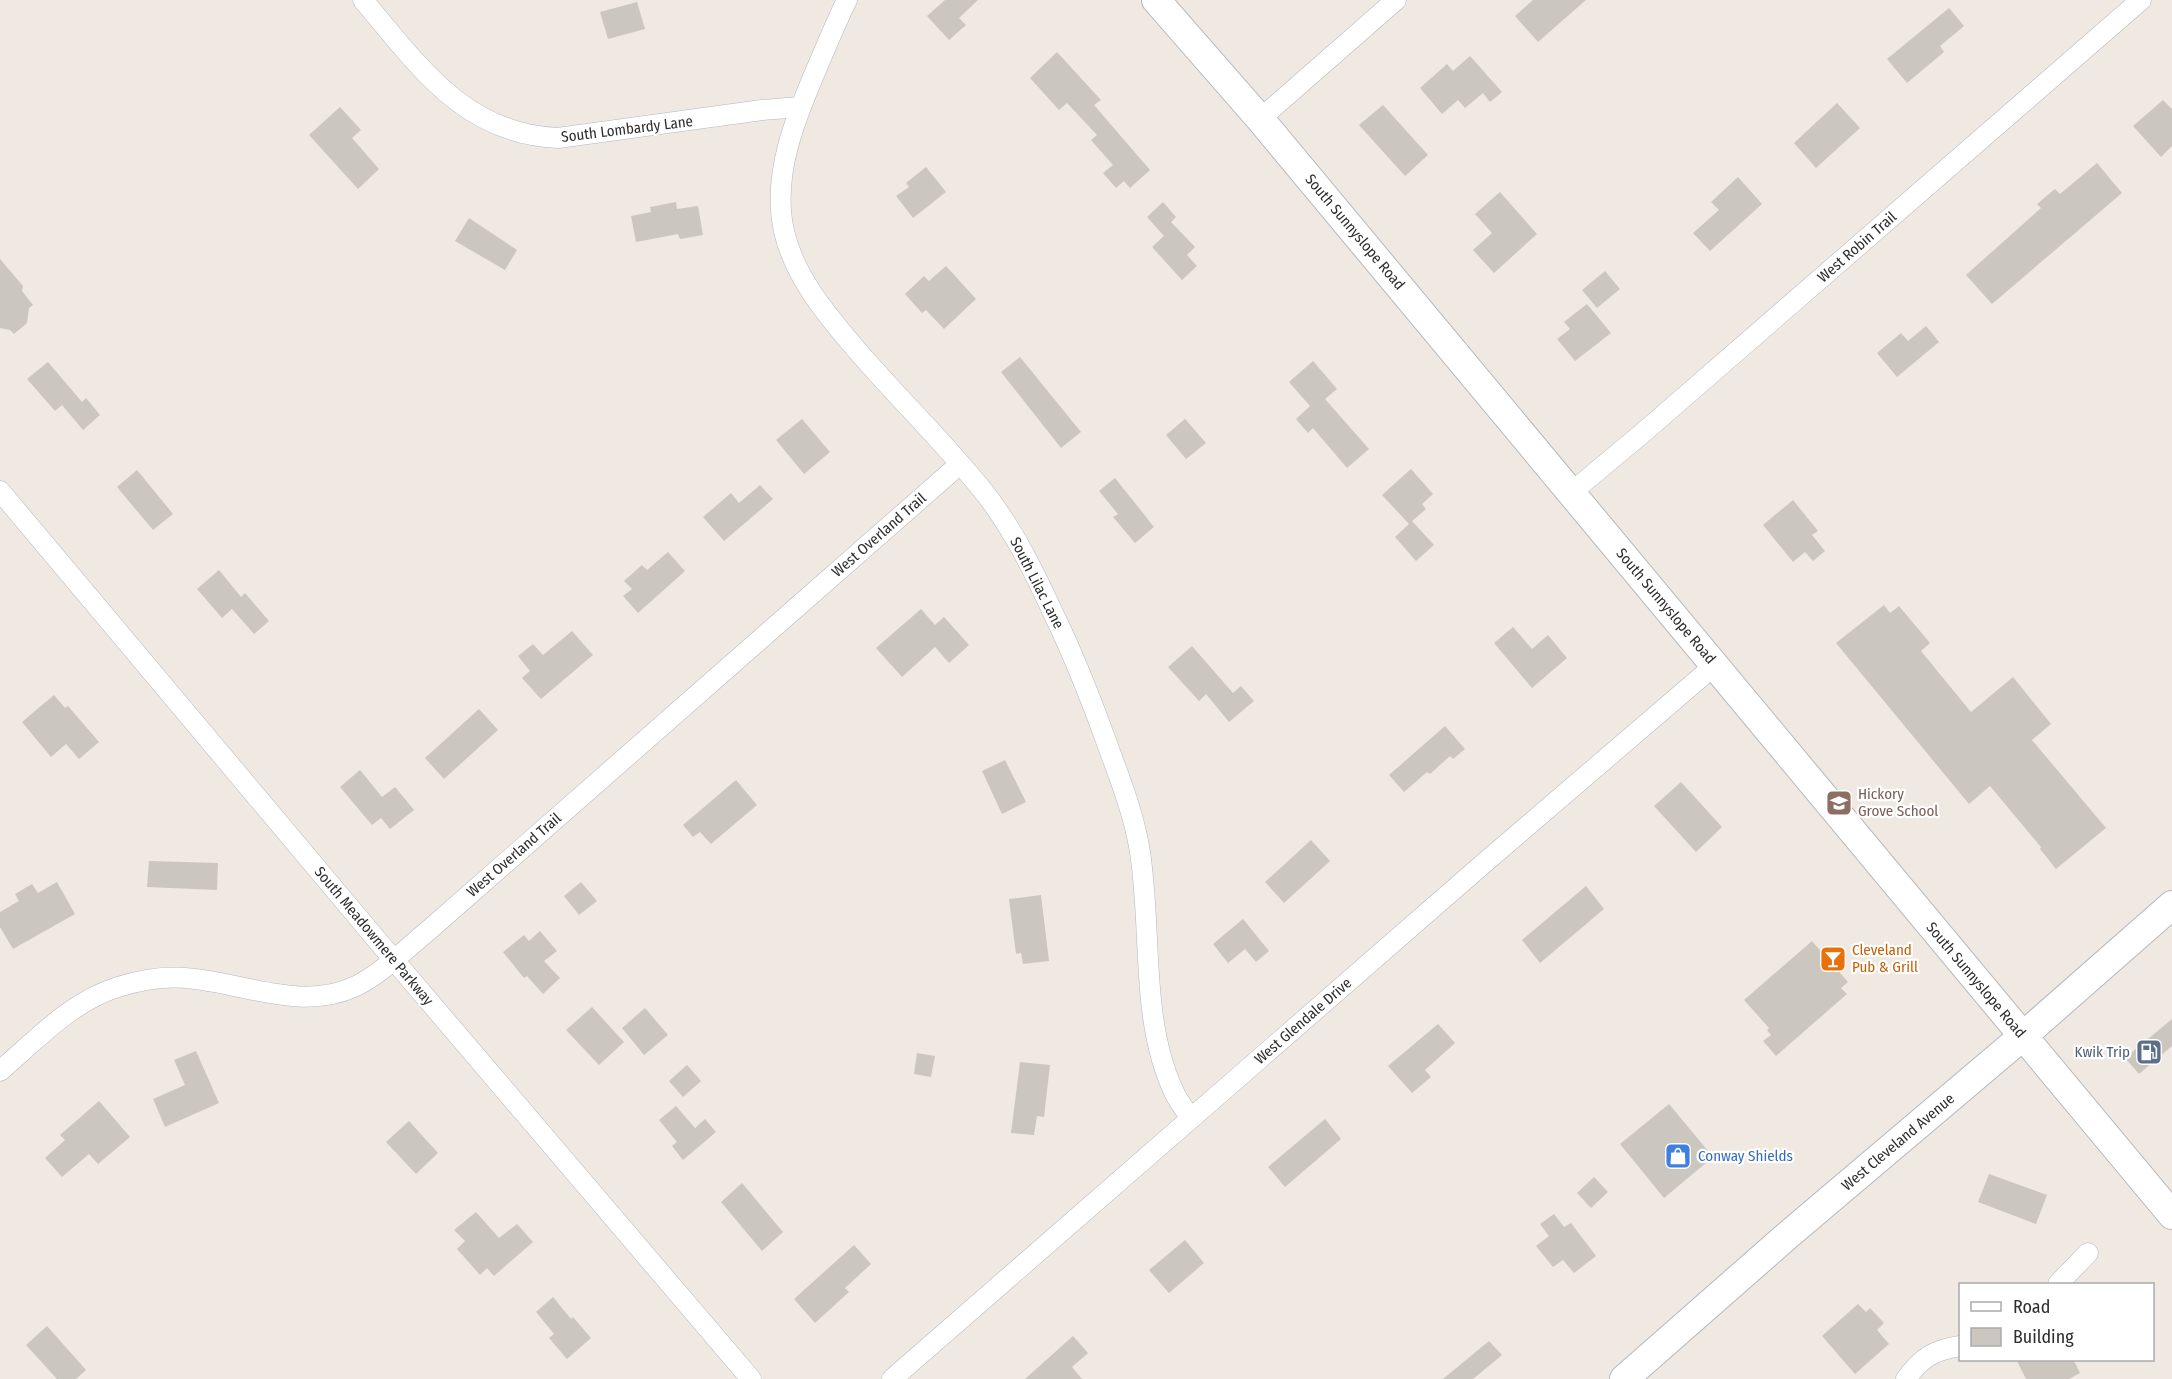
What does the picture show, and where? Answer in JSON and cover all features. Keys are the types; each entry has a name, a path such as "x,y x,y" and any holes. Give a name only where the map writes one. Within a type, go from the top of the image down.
{"street":[{"name":"South Lombardy Lane","path":"363,0 430,78 455,101 490,123 512,132 536,137 558,138 800,107"},
{"name":"South Lilac Lane","path":"848,0 800,107 787,149 780,195 784,231 791,255 800,273 830,318 997,509 1030,565 1085,685 1130,803 1144,877 1154,1025 1159,1052 1175,1095 1191,1118"},
{"name":"South Sunnyslope Road","path":"1156,0 1260,119 1572,492 2172,1215"},
{"path":"1260,119 1396,0"},
{"name":"West Robin Trail","path":"1572,492 2141,0"},
{"name":"West Overland Trail","path":"0,1071 80,1005 117,987 164,977 194,978 301,997 321,996 355,986 429,930 960,464"},
{"name":"South Meadowmere Parkway","path":"0,491 393,959 751,1379"},
{"name":"West Glendale Drive","path":"892,1379 1715,665"},
{"name":"West Cleveland Avenue","path":"1624,1379 2172,905"},
{"path":"2059,1283 2088,1253"},
{"path":"1906,1379 1918,1363 1926,1357 1959,1346"}],"building":[{"path":"945,0 978,0 959,18 966,25 949,40 927,16"},
{"path":"1533,0 1586,0 1538,42 1515,16"},
{"path":"637,2 645,29 608,39 600,12"},
{"path":"1949,8 1964,26 1940,46 1944,52 1907,83 1887,59"},
{"path":"1057,52 1101,100 1094,105 1150,170 1130,188 1124,181 1116,188 1103,173 1113,165 1091,140 1097,135 1067,103 1059,110 1030,78"},
{"path":"1470,56 1502,92 1490,102 1483,93 1465,108 1458,100 1442,114 1420,88 1447,64 1453,71"},
{"path":"2163,100 2172,109 2172,146 2161,157 2133,126"},
{"path":"1837,103 1860,128 1816,168 1794,143"},
{"path":"1383,105 1428,155 1405,176 1359,125"},
{"path":"340,107 361,130 352,138 379,169 358,189 309,135"},
{"path":"2097,163 2122,193 1992,304 1966,275 2041,208 2037,204 2055,189 2060,194"},
{"path":"926,167 946,192 913,218 896,196 909,187 906,183"},
{"path":"1738,177 1762,204 1710,251 1693,233 1719,210 1711,202"},
{"path":"1500,192 1537,234 1494,273 1473,250 1492,233 1475,214"},
{"path":"676,202 677,209 698,206 703,235 680,239 678,234 636,242 631,216 651,212 650,207"},
{"path":"1163,202 1176,217 1171,222 1195,247 1187,255 1197,266 1182,280 1152,247 1164,236 1147,217"},
{"path":"469,218 517,250 505,270 455,241"},
{"path":"0,259 23,286 22,291 33,305 29,308 27,323 14,334 10,330 0,328"},
{"path":"946,266 976,299 944,329 926,310 922,313 905,294 924,276 929,281"},
{"path":"1605,271 1620,289 1597,308 1582,290"},
{"path":"1587,304 1611,333 1575,361 1557,339 1570,329 1564,322"},
{"path":"1926,326 1939,342 1897,377 1877,353 1901,333 1908,341"},
{"path":"1020,357 1081,432 1061,448 1001,372"},
{"path":"1313,361 1337,389 1325,399 1369,449 1347,468 1313,428 1308,433 1296,419 1310,406 1289,382"},
{"path":"48,362 82,402 86,398 100,415 83,430 62,405 55,411 27,379"},
{"path":"802,419 830,452 804,474 776,440"},
{"path":"1185,419 1206,443 1186,459 1166,435"},
{"path":"1411,469 1433,494 1422,504 1426,509 1412,521 1434,545 1416,561 1395,537 1409,524 1382,495"},
{"path":"137,470 173,514 153,530 117,487"},
{"path":"1115,478 1154,527 1135,543 1113,517 1118,514 1099,491"},
{"path":"760,485 773,499 724,541 703,517 731,493 739,503"},
{"path":"1793,500 1818,531 1812,535 1825,551 1813,561 1805,552 1793,562 1763,525"},
{"path":"668,552 685,571 638,613 623,596 632,589 624,581 642,565 647,570"},
{"path":"219,570 241,597 245,593 269,621 254,634 232,609 222,618 197,589"},
{"path":"1884,605 1890,613 1899,606 1930,643 1921,651 1971,712 2013,677 2051,724 2032,740 2106,828 2056,869 2040,849 2041,847 1990,786 1969,804 1836,643"},
{"path":"921,609 935,625 944,617 969,645 949,663 935,647 902,677 876,648"},
{"path":"1513,627 1532,649 1548,635 1567,658 1532,688 1494,643"},
{"path":"572,631 593,655 541,699 522,678 530,671 518,656 533,644 543,655"},
{"path":"1192,646 1233,693 1241,686 1254,701 1229,722 1206,694 1199,701 1168,667"},
{"path":"54,695 65,708 68,706 99,742 79,759 66,744 51,757 22,722"},
{"path":"479,709 498,730 444,779 425,758"},
{"path":"1445,726 1465,749 1453,759 1450,756 1430,774 1427,772 1404,792 1389,775"},
{"path":"1005,760 1026,802 1002,814 982,771"},
{"path":"360,770 382,797 395,787 414,810 390,829 381,818 372,825 340,787"},
{"path":"736,780 757,805 711,844 700,832 693,837 683,825"},
{"path":"1681,782 1722,827 1696,852 1654,806"},
{"path":"1311,840 1330,861 1284,903 1265,882"},
{"path":"149,861 218,863 217,890 147,887"},
{"path":"57,882 75,914 13,949 0,927 0,912 19,901 15,894 32,884 38,893"},
{"path":"581,882 597,901 579,915 564,896"},
{"path":"1586,886 1604,909 1540,963 1522,940"},
{"path":"1041,895 1049,961 1023,964 1021,953 1016,954 1009,899"},
{"path":"1243,919 1269,951 1256,962 1245,949 1228,963 1213,944"},
{"path":"540,931 557,951 544,961 560,978 543,994 527,976 524,978 503,952 524,935 529,941"},
{"path":"1812,941 1848,982 1841,988 1847,994 1776,1056 1763,1041 1771,1035 1767,1030 1769,1028 1744,1000"},
{"path":"592,1007 624,1042 599,1065 566,1030"},
{"path":"645,1008 668,1035 644,1055 622,1028"},
{"name":"Kwik Trip","path":"2172,1019 2172,1046 2139,1074 2125,1058"},
{"path":"1438,1024 1455,1043 1425,1070 1431,1077 1412,1093 1388,1066"},
{"path":"196,1051 219,1103 165,1127 153,1099 185,1085 174,1060"},
{"path":"917,1053 935,1056 931,1077 914,1074"},
{"path":"1020,1062 1050,1065 1044,1117 1037,1116 1034,1135 1011,1133"},
{"path":"687,1065 701,1081 683,1097 669,1081"},
{"path":"99,1101 130,1137 98,1164 89,1154 62,1177 45,1158 65,1140 60,1135"},
{"path":"1669,1104 1713,1157 1664,1198 1620,1144"},
{"path":"676,1106 695,1128 705,1119 716,1132 683,1160 672,1146 677,1142 659,1120"},
{"path":"1325,1119 1341,1139 1285,1187 1268,1167"},
{"path":"409,1121 438,1153 416,1174 386,1142"},
{"path":"1989,1174 2047,1195 2036,1224 1978,1202"},
{"path":"1594,1177 1608,1192 1591,1208 1577,1193"},
{"path":"742,1183 783,1232 762,1251 721,1202"},
{"path":"476,1212 499,1238 517,1224 533,1242 494,1276 487,1268 480,1275 457,1249 465,1241 454,1230"},
{"path":"1554,1214 1564,1227 1571,1223 1596,1256 1574,1273 1563,1260 1553,1267 1536,1246 1549,1236 1540,1224"},
{"path":"1185,1240 1204,1263 1169,1293 1149,1270"},
{"path":"854,1245 871,1264 845,1288 849,1292 815,1323 794,1299"},
{"path":"553,1297 591,1338 567,1359 549,1338 554,1334 536,1312"},
{"path":"1858,1304 1866,1312 1870,1308 1884,1323 1877,1330 1889,1344 1855,1374 1822,1336"},
{"path":"47,1326 86,1370 76,1379 57,1379 26,1345"},
{"path":"1073,1336 1088,1353 1072,1367 1082,1379 1025,1379"},
{"path":"1489,1341 1502,1355 1473,1379 1443,1379"},
{"path":"2017,1361 2074,1361 2080,1373 2069,1379 2026,1379"}],"place":[{"name":"Hickory Grove School","path":"1839,803"},
{"name":"Cleveland Pub & Grill","path":"1833,959"},
{"name":"Kwik Trip","path":"2149,1052"},
{"name":"Conway Shields","path":"1678,1156"}]}
